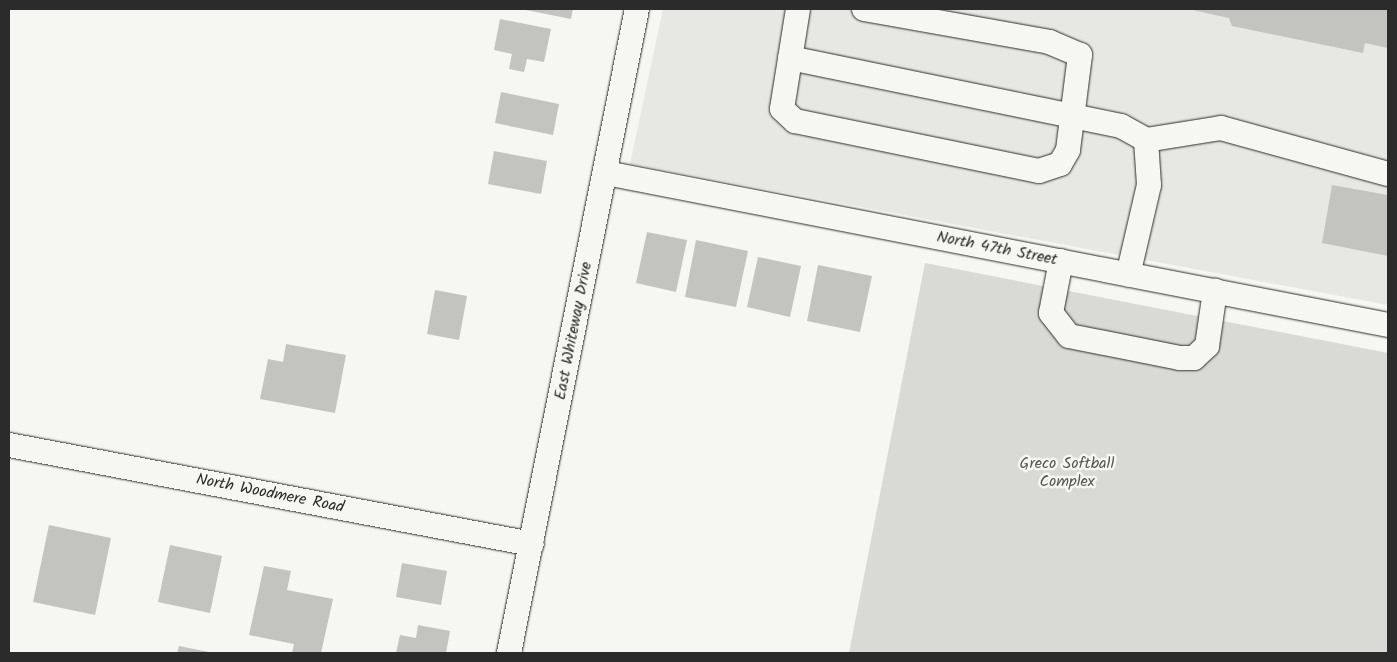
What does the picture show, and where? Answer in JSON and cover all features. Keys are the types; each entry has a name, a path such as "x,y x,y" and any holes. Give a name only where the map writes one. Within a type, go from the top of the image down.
{"street":[{"name":"East Whiteway Drive","path":"509,653 606,173 637,9"},
{"path":"798,9 782,109 809,126 1039,171 1060,164 1068,150 1074,117 1080,55 1067,47 864,9"},
{"path":"790,58 1121,126 1146,140 1221,128 1388,174"},
{"path":"1128,275 1149,185 1146,140"},
{"name":"North 47th Street","path":"606,173 1388,325"},
{"path":"1061,262 1051,313 1069,336 1142,351 1194,358 1207,346 1215,292"},
{"name":"North Woodmere Road","path":"9,445 532,544"}],"shaded area":[{"path":"663,9 1388,9 1388,305 630,164"}],"green space":[{"name":"Greco Softball Complex","path":"925,263 1388,353 1388,653 849,653"}],"building":[{"path":"521,9 573,9 571,19"},
{"path":"1188,9 1388,9 1388,48 1365,43 1363,53 1232,26 1229,18"},
{"path":"500,19 551,29 544,62 527,59 524,72 509,69 512,54 494,50"},
{"path":"501,92 559,104 553,135 495,123"},
{"path":"494,151 547,161 541,194 488,184"},
{"path":"1332,185 1388,195 1388,256 1322,243"},
{"path":"647,232 687,240 676,292 636,283"},
{"path":"696,240 748,251 736,307 685,297"},
{"path":"758,257 801,266 790,317 747,307"},
{"path":"818,265 872,276 860,332 807,321"},
{"path":"435,290 467,296 459,340 427,334"},
{"path":"286,344 346,355 335,413 260,399 268,359 283,362"},
{"path":"49,525 111,538 95,615 33,602"},
{"path":"170,545 222,556 210,613 158,602"},
{"path":"402,563 447,571 441,605 396,597"},
{"path":"264,566 291,571 287,590 333,599 321,653 292,653 294,644 249,635"},
{"path":"418,625 450,631 446,653 396,653 400,635 416,638"},
{"path":"179,646 209,652 209,653 177,653"}]}
